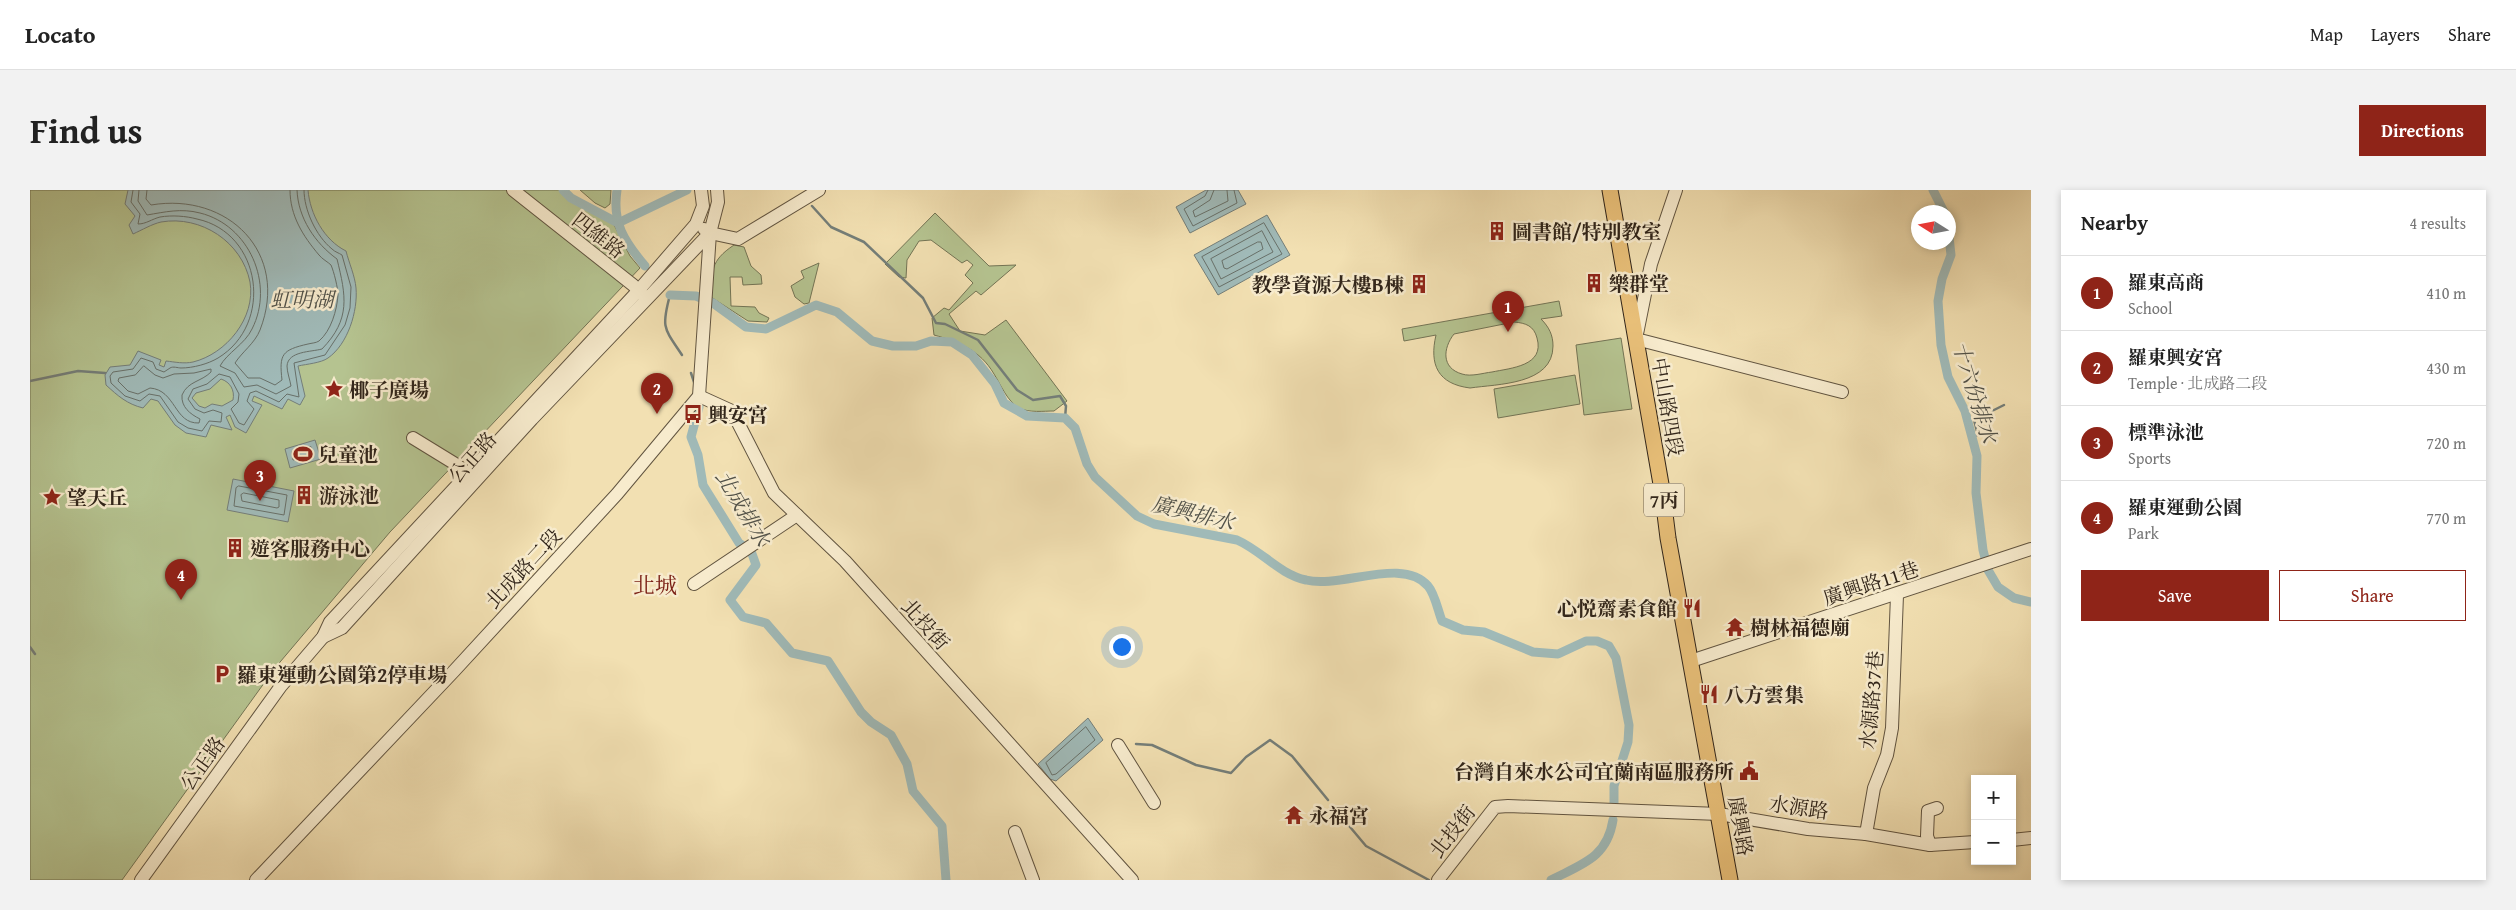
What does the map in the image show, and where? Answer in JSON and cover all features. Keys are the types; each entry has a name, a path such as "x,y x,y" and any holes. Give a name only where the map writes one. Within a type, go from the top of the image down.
{"main road":[{"name":"中山路四段","path":"1610,190 1691,661"},
{"name":"廣興路","path":"1691,661 1730,880"}],"street":[{"name":"四維路","path":"513,190 642,295"},
{"name":"公正路","path":"642,295 696,224 703,206 701,190"},
{"name":"公正路","path":"140,880 281,686 323,637 330,622 336,615 472,478 642,295 710,233 718,202 717,190"},
{"path":"696,224 710,233 738,238 819,190"},
{"path":"1676,190 1654,256 1636,339 1842,392"},
{"path":"699,396 710,233"},
{"name":"北投街","path":"699,396 732,411 774,493 845,561 1132,880"},
{"name":"北成路二段","path":"256,880 454,671 617,494 699,396"},
{"path":"413,438 472,478"},
{"path":"694,584 797,515"},
{"name":"廣興路11巷","path":"1691,661 1897,595 2031,549"},
{"name":"水源路37巷","path":"1866,834 1874,788 1887,755 1892,728 1897,595"},
{"path":"1118,745 1154,803"},
{"name":"北投街","path":"1438,880 1495,807 1612,811"},
{"path":"1930,845 1927,836 1928,811 1938,808"},
{"name":"水源路","path":"1612,811 1719,814 1808,829 1866,834 1930,845 1971,842"},
{"path":"1015,832 1033,880"},
{"path":"2016,840 2031,838"}],"green space":[{"path":"30,190 564,190 582,206 611,219 630,256 640,268 390,532 275,668 122,880 30,880"},
{"path":"580,190 611,190 610,204 605,208 595,203"},
{"path":"935,213 989,266 1016,265 981,295 976,291 949,314 960,331 985,335 1006,320 1067,401 1054,411 1032,411 1019,408 1008,397 982,359 960,344 934,335 932,318 944,308 949,310 973,283 965,275 973,265 967,260 962,263 931,240 919,241 907,260 906,278 899,277 885,264"},
{"path":"734,245 744,247 751,266 761,275 762,284 743,285 742,277 730,277 731,306 755,307 759,313 769,318 767,322 748,321 711,297 712,273 716,262 720,256"},
{"path":"819,263 809,303 804,304 795,297 791,286 804,278 801,271"},
{"path":"1559,301 1562,316 1541,319 1550,331 1553,342 1551,359 1544,368 1522,380 1470,388 1450,382 1438,371 1434,355 1436,335 1404,341 1402,329","holes":["1514,322 1526,324 1536,334 1538,347 1536,355 1531,360 1517,367 1469,375 1462,374 1450,367 1447,362 1446,351 1454,334"]},
{"path":"1621,338 1632,409 1584,415 1576,345"},
{"path":"1575,375 1580,404 1498,418 1494,389"}],"water":[{"name":"虹明湖","path":"128,190 308,190 315,217 331,240 346,251 356,288 356,297 350,326 346,336 335,352 322,361 298,366 305,396 300,405 288,399 282,409 254,396 252,401 262,405 246,433 235,427 230,415 226,417 232,430 211,425 206,437 186,433 175,425 158,401 151,399 143,408 123,399 106,385 105,375 110,367 130,365 138,351 161,360 159,365 164,367 166,361 193,362 217,351 227,343 243,321 251,295 246,268 229,244 218,234 205,227 176,221 161,222 133,234 129,225 135,216 125,204","holes":["221,379 232,390 233,400 222,406 212,404 205,408 199,406 192,398 196,393 210,389"]},
{"path":"1206,190 1238,190 1246,204 1190,233 1176,207"},
{"path":"1267,215 1290,255 1218,295 1194,255"},
{"name":"兒童池","path":"315,440 321,459 290,468 285,449"},
{"path":"233,479 294,491 288,522 227,510"},
{"path":"1088,718 1103,740 1056,781 1050,779 1038,764"}],"waterway":[{"path":"563,190 571,198 618,223 687,190"},
{"path":"617,190 616,212 621,231 645,266"},
{"name":"十六份排水","path":"1933,190 1940,205"},
{"path":"812,206 831,227 864,242 923,298 936,323 945,324 978,340 1017,390 1033,400 1060,396 1066,406 1065,418"},
{"name":"十六份排水","path":"1950,250 1951,255 1942,279 1938,301 1941,345 1948,377 1965,411 1977,456 1976,493 1983,550 1988,570 1998,587 2014,598 2031,602"},
{"name":"北成排水","path":"670,295 665,321 666,327 671,339 682,355"},
{"name":"廣興排水","path":"670,295 696,296 713,303 746,327 766,329 816,305 837,312 872,341 893,346 916,346 931,341 952,342 972,355 995,384 1004,403 1027,416 1065,418 1075,428 1087,464 1095,477 1137,516 1154,524 1237,540 1255,550 1287,573 1306,580 1320,582 1336,581 1387,573 1417,577 1430,589 1442,621 1463,630 1484,632 1533,652 1558,654 1586,641 1597,641 1609,646 1616,658 1629,725 1628,742 1614,786 1614,806"},
{"path":"30,381 78,371 105,373"},
{"name":"北成排水","path":"691,373 694,382"},
{"path":"1972,436 1978,435 1974,420 2004,405"},
{"name":"北成排水","path":"699,407 691,437 698,455 703,485 739,543 751,551 756,565 730,600 743,617 766,623 792,653 828,661 861,712 871,722 891,735 907,764 913,791 942,826 946,880"},
{"path":"30,647 35,654"},
{"path":"1136,744 1152,745 1196,765 1231,773 1246,757 1270,740 1292,756 1328,800"},
{"path":"1340,815 1366,846 1429,880"},
{"name":"廣興排水","path":"1551,880 1583,864 1599,851 1610,833 1613,820"}],"place":[{"name":"圖書館/特別教室","path":"1497,231"},
{"name":"樂群堂","path":"1594,283"},
{"name":"教學資源大樓B棟","path":"1419,284"},
{"name":"羅東高商","path":"1508,332"},
{"name":"椰子廣場","path":"334,389"},
{"name":"羅東興安宮","path":"657,414"},
{"name":"興安宮","path":"693,414"},
{"name":"兒童池","path":"303,454"},
{"name":"游泳池","path":"304,495"},
{"name":"望天丘","path":"52,497"},
{"name":"標準泳池","path":"260,501"},
{"name":"遊客服務中心","path":"235,548"},
{"name":"羅東運動公園","path":"181,600"},
{"name":"心悦齋素食館","path":"1692,608"},
{"name":"樹林福德廟","path":"1735,627"},
{"name":"羅東運動公園第2停車場","path":"222,674"},
{"name":"八方雲集","path":"1709,694"},
{"name":"台灣自來水公司宜蘭南區服務所","path":"1749,771"},
{"name":"永福宮","path":"1294,815"}],"district":[{"name":"北城","path":"655,585"}]}
